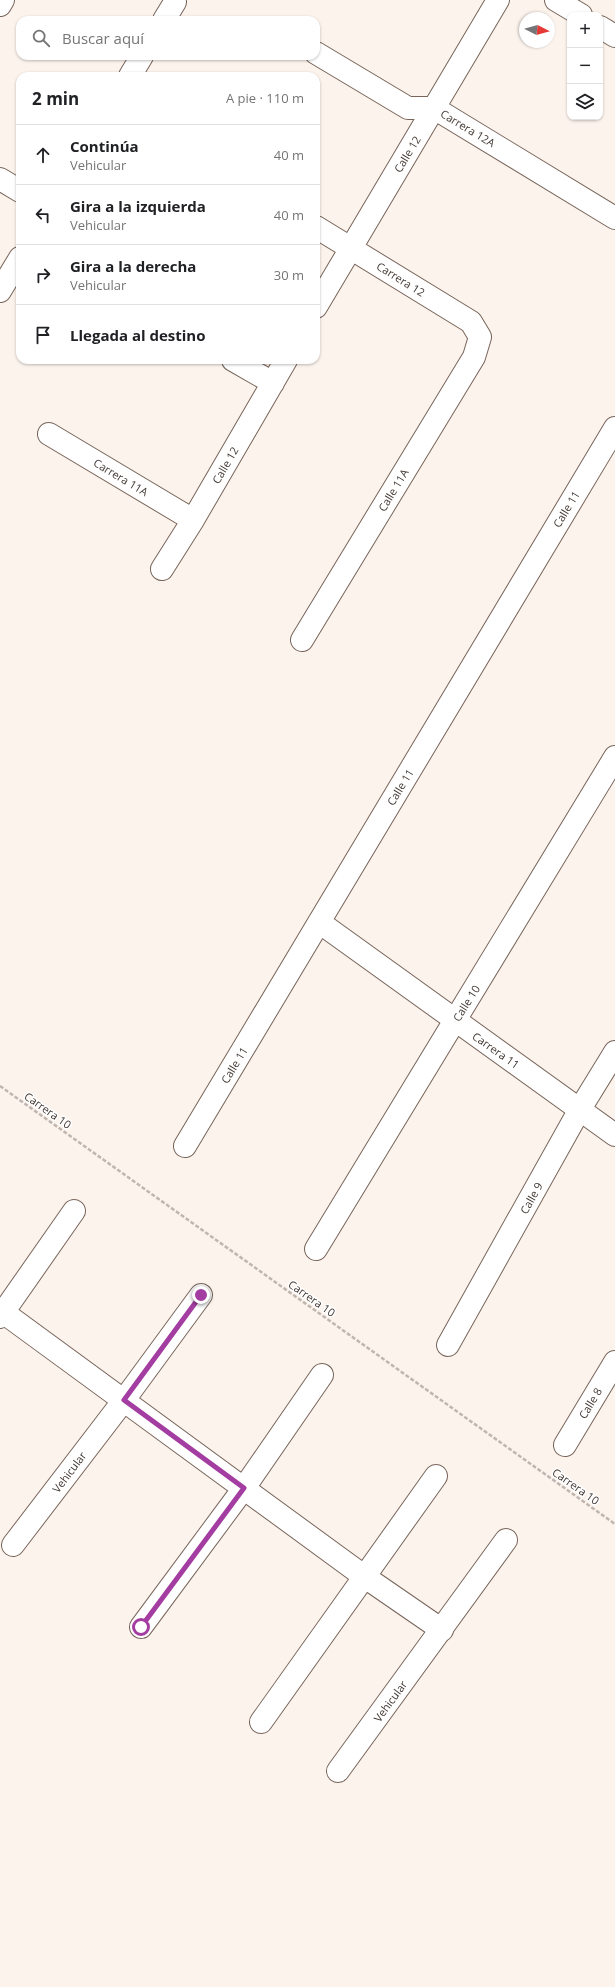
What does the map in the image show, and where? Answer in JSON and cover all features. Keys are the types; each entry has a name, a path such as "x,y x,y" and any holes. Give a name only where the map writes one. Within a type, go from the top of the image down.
{"street":[{"path":"0,5 3,0"},
{"name":"Calle 12","path":"320,300 498,0"},
{"path":"556,0 575,12"},
{"path":"603,29 615,36"},
{"name":"Carrera 12A","path":"320,55 408,108 434,108 615,218"},
{"path":"132,72 140,60"},
{"path":"0,179 16,189"},
{"name":"Carrera 12","path":"320,229 471,322 480,337"},
{"path":"0,291 16,265"},
{"name":"Calle 11A","path":"302,640 474,357 480,337"},
{"path":"240,364 273,383"},
{"name":"Calle 12","path":"162,569 193,520 284,364"},
{"name":"Calle 11","path":"185,1146 615,428"},
{"name":"Carrera 11A","path":"48,434 193,520"},
{"name":"Calle 10","path":"316,1249 615,757"},
{"name":"Carrera 11","path":"319,922 615,1135"},
{"name":"Calle 9","path":"448,1345 580,1109 615,1052"},
{"path":"74,1211 1,1313 124,1400 366,1577 442,1630"},
{"name":"Vehicular","path":"14,1544 124,1400 201,1295"},
{"name":"Calle 8","path":"565,1445 615,1362"},
{"path":"141,1627 244,1488 322,1375"},
{"path":"261,1722 366,1577 436,1476"},
{"name":"Vehicular","path":"338,1772 506,1540"}],"path":[{"name":"Carrera 10","path":"0,1086 615,1524"}],"route":[{"path":"141,1627 244,1488 124,1400 201,1295"}]}
